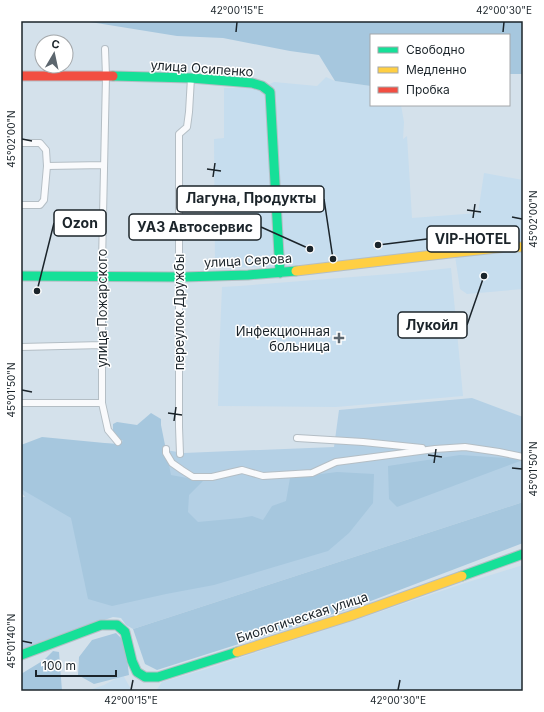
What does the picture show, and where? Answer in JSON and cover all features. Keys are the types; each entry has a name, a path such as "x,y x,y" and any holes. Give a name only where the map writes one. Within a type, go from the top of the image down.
{"street":[{"name":"улица Пожарского","path":"105,49 106,76 102,276 102,403 108,430 118,442"},
{"name":"улица Осипенко","path":"21,76 191,78 252,83 262,86 270,92 280,273"},
{"name":"переулок Дружбы","path":"180,454 179,134 187,127 191,78"},
{"path":"21,143 40,143 46,150 47,166 44,200 40,205 21,205"},
{"path":"47,166 104,165"},
{"name":"улица Серова","path":"21,276 179,276 280,273 450,253 507,247 523,247"},
{"path":"21,347 102,345"},
{"path":"21,403 102,403"},
{"path":"297,438 363,442 436,449"},
{"path":"166,449 166,453 172,464 193,477 212,477 242,470 264,476 312,473 336,462 436,449 465,447 523,457"},
{"name":"Биологическая улица","path":"21,656 101,624 117,625 125,632 132,661 137,672 145,677 158,677 350,616 523,554"}],"shaded area":[{"path":"84,21 523,21 523,74 510,74 510,34 370,34 370,86 335,81 319,55 223,38 177,36"},
{"path":"326,77 335,81 370,86 370,106 401,106 404,122 403,139 407,136 412,218 478,213 484,173 523,180 523,244 275,267 215,268 214,139 224,138 224,88 261,88 274,82 317,86"},
{"path":"523,252 523,289 467,294 460,289 455,256"},
{"name":"Инфекционная больница","path":"451,268 463,396 336,407 218,406 222,287"},
{"path":"472,398 523,417 523,502 133,629 126,625 121,618 113,617 43,641 21,651 21,497 25,497 21,492 21,451 40,442 129,444 184,453 334,447 339,410"},
{"path":"151,413 161,419 171,475 203,481 189,495 188,512 198,522 252,516 263,520 272,506 286,501 290,478 337,472 374,474 373,503 349,533 328,551 214,585 112,606 88,599 71,518 21,489 21,445 42,437 115,444 123,441 116,437 113,431 113,424 117,422 137,425"},
{"path":"460,455 523,460 397,507 389,499 388,466"},
{"path":"523,502 523,543 355,607 157,670 145,664 133,629"},
{"path":"523,565 523,691 156,691 162,682 203,670"},
{"path":"116,633 125,642 129,675 94,684 78,675 79,657 92,640"},
{"path":"53,651 59,652 62,691 21,691 21,674 44,660"},
{"path":"123,675 132,691 87,691 104,685"}],"traffic: fast":[{"path":"113,76 191,78 252,83 262,86 270,92 280,273"},
{"path":"21,276 183,277 248,275 296,271"},
{"path":"462,576 523,554"},
{"path":"21,655 101,625 117,625 125,632 132,661 137,672 145,677 158,677 237,652"}],"traffic: slow":[{"path":"296,271 450,253 507,247 523,247"},
{"path":"237,652 350,616 462,576"}],"traffic: jam":[{"path":"21,76 113,76"}],"place":[{"name":"VIP-HOTEL","path":"378,245"},
{"name":"УАЗ Автосервис","path":"310,249"},
{"name":"Лагуна, Продукты","path":"333,259"},
{"name":"Лукойл","path":"484,276"},
{"name":"Ozon","path":"37,291"},
{"name":"Инфекционная больница","path":"339,338"}]}
